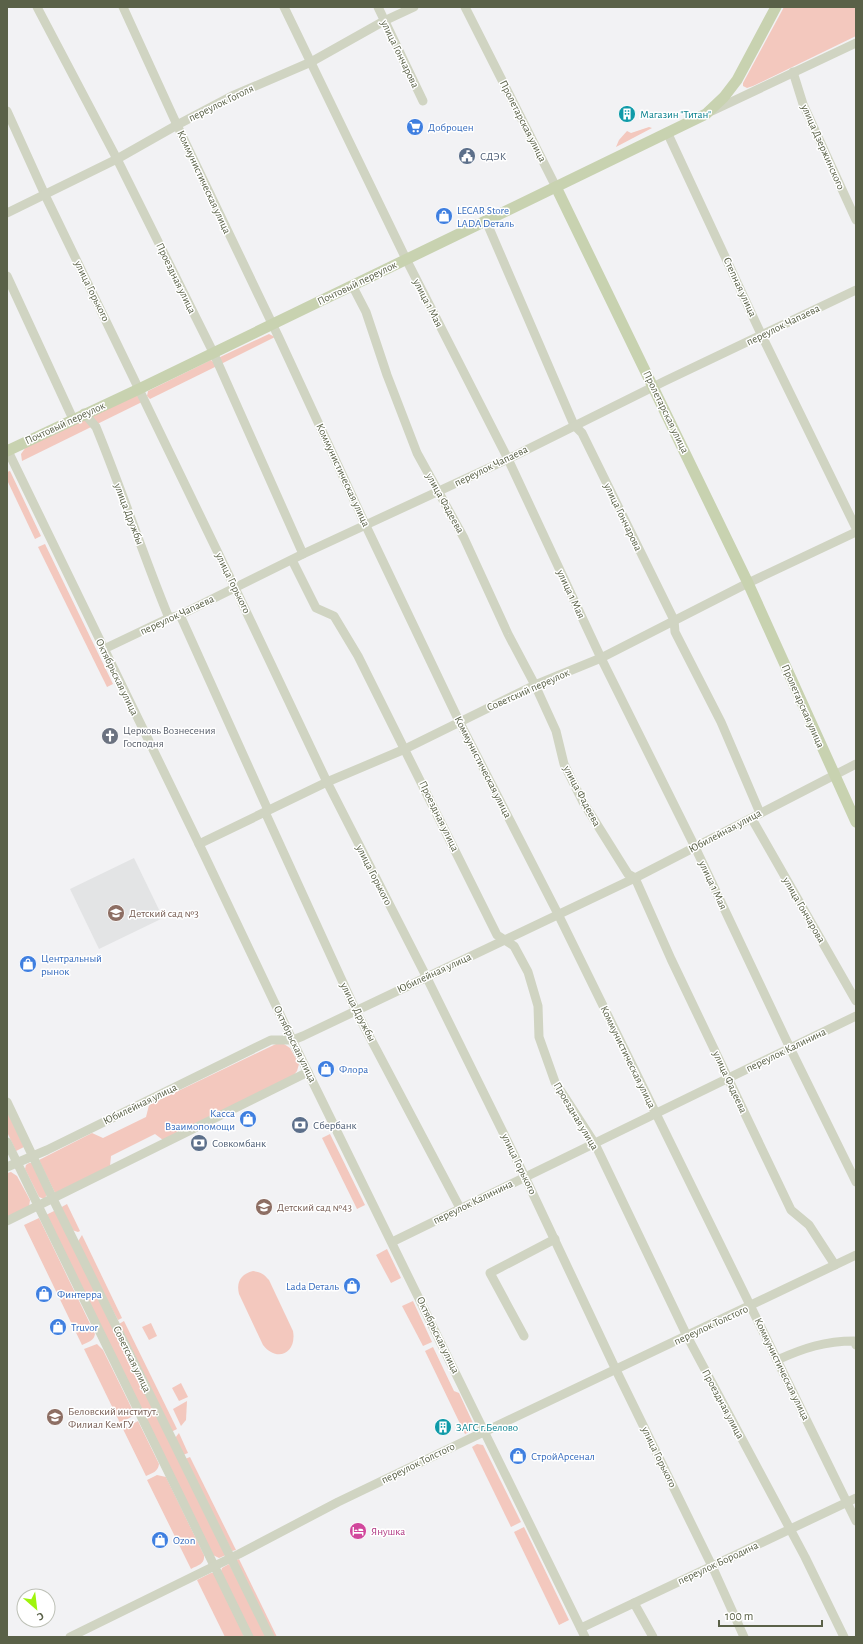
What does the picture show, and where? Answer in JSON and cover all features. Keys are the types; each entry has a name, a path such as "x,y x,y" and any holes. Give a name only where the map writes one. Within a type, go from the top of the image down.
{"main road":[{"name":"Почтовый переулок","path":"7,450 84,413 139,389 706,114 724,97 737,80 776,7"},
{"name":"Пролетарская улица","path":"556,187 654,386 748,583 856,822"}],"street":[{"name":"Проездная улица","path":"37,7 117,159 213,352 303,554"},
{"name":"Коммунистическая улица","path":"123,7 177,125 459,721 558,914 856,1521"},
{"name":"улица 1 Мая","path":"284,7 312,62 406,259 508,459 601,658 695,847 790,1048 856,1182"},
{"name":"улица Гончарова","path":"378,7 423,101"},
{"name":"переулок Гоголя","path":"7,213 117,159 232,96 312,62 384,21 414,7"},
{"name":"Пролетарская улица","path":"465,7 556,187"},
{"path":"706,114 856,43"},
{"name":"улица Дзержинского","path":"793,72 803,104 856,220"},
{"name":"улица Горького","path":"7,111 45,195 327,782 426,976 525,1177 616,1370 712,1566 744,1637"},
{"name":"Степная улица","path":"667,132 762,336 856,528"},
{"name":"улица Гончарова","path":"486,221 574,425 582,433 674,620 675,632 721,722 760,813"},
{"path":"7,276 73,419"},
{"name":"улица Фадеева","path":"352,285 366,312 387,375 415,447 464,538 508,634 535,685 556,731 564,764 583,802 628,874 635,878 671,959 791,1210 809,1225 835,1265"},
{"name":"переулок Чапаева","path":"104,649 169,618 180,615 303,554 508,459 654,386 856,290"},
{"name":"улица Дружбы","path":"84,413 99,433 169,618"},
{"name":"Октябрьская улица","path":"7,450 199,844 308,1072 585,1637"},
{"name":"Советский переулок","path":"199,844 327,782 405,749 459,721 535,685 601,658 748,583 856,532"},
{"name":"Проездная улица","path":"292,560 316,608 334,616 358,656 497,935 514,946 528,972 538,1006 539,1038 555,1082 595,1144 687,1336 808,1563 844,1637"},
{"name":"улица Дружбы","path":"180,615 356,1011 460,1208"},
{"name":"Юбилейная улица","path":"7,1167 33,1156 271,1040 293,1040 356,1011 426,976 635,878 856,764"},
{"name":"улица Гончарова","path":"752,818 856,1001"},
{"name":"переулок Калинина","path":"392,1242 856,1016"},
{"path":"7,1221 308,1072"},
{"name":"Советская улица","path":"7,1102 53,1199 270,1637"},
{"name":"Советская улица","path":"7,1142 249,1637"},
{"path":"524,1336 490,1273 555,1239"},
{"name":"переулок Толстого","path":"70,1637 338,1502 856,1256"},
{"path":"777,1360 814,1345 840,1341 854,1341 856,1345"},
{"name":"переулок Бородина","path":"581,1628 856,1498"},
{"path":"634,1603 653,1637"}],"shaded area":[{"path":"784,7 856,7 856,36 747,88 743,86 743,83"},
{"path":"649,127 652,128 616,147 619,140 627,131 631,133"},
{"path":"269,334 275,337 221,364 218,358"},
{"path":"211,360 217,366 150,399 147,396 148,391"},
{"path":"134,396 138,396 142,402 22,461 21,454 26,447"},
{"path":"10,471 41,536 35,539 7,480 7,472"},
{"path":"45,544 113,684 107,687 38,547"},
{"path":"134,858 163,918 99,949 70,889"},
{"path":"276,1044 284,1044 290,1048 299,1064 297,1071 293,1076 163,1140 155,1134 111,1156 110,1166 55,1193 39,1160 92,1133 103,1138 146,1117 149,1105"},
{"path":"7,1111 24,1147 16,1151 7,1132"},
{"path":"330,1134 365,1205 357,1209 322,1138"},
{"path":"32,1163 47,1195 44,1199 39,1197 25,1169 26,1165"},
{"path":"11,1172 17,1176 30,1200 29,1207 7,1219 7,1173"},
{"path":"67,1204 80,1231 78,1232 72,1230 60,1208"},
{"path":"56,1210 226,1555 219,1558 213,1555 46,1215"},
{"path":"39,1218 95,1334 92,1340 82,1345 24,1225"},
{"path":"82,1235 122,1318 118,1320 77,1243"},
{"path":"387,1249 401,1278 391,1283 376,1255"},
{"path":"253,1271 266,1276 269,1280 293,1331 292,1345 285,1353 274,1354 263,1345 239,1294 238,1286 240,1279 245,1274"},
{"path":"413,1301 432,1342 423,1346 402,1306"},
{"path":"124,1321 177,1429 171,1432 119,1324"},
{"path":"151,1323 157,1336 149,1340 142,1327"},
{"path":"97,1344 103,1350 135,1415 120,1423 84,1349"},
{"path":"433,1347 454,1391 459,1393 473,1423 471,1431 465,1434 425,1351"},
{"path":"181,1383 188,1397 179,1401 172,1388"},
{"path":"187,1401 186,1420 181,1426 173,1409"},
{"path":"138,1421 159,1464 156,1471 146,1476 123,1429"},
{"path":"179,1433 188,1453 183,1455 175,1438"},
{"path":"477,1444 483,1445 521,1522 511,1527 472,1447"},
{"path":"190,1457 236,1550 232,1551 185,1459"},
{"path":"157,1475 166,1477 204,1555 204,1560 199,1565 191,1569 147,1480"},
{"path":"524,1527 569,1620 559,1625 514,1532"},
{"path":"239,1559 277,1637 272,1637 235,1561"},
{"path":"229,1564 268,1637 253,1637 221,1571 222,1568"},
{"path":"211,1573 215,1573 245,1634 242,1637 225,1637 197,1580"}],"place":[{"name":"Магазин \"Титан\"","path":"627,114"},
{"name":"Доброцен","path":"415,127"},
{"name":"СДЭК","path":"467,156"},
{"name":"LECAR Store LADA Dеталь","path":"444,216"},
{"name":"Церковь Вознесения Господня","path":"110,736"},
{"name":"Детский сад №3","path":"116,913"},
{"name":"Центральный рынок","path":"28,964"},
{"name":"Флора","path":"326,1069"},
{"name":"Касса Взаимопомощи","path":"248,1119"},
{"name":"Сбербанк","path":"300,1125"},
{"name":"Совкомбанк","path":"199,1143"},
{"name":"Детский сад №43","path":"264,1207"},
{"name":"Lada Dеталь","path":"352,1286"},
{"name":"Финтерра","path":"44,1294"},
{"name":"Truvor","path":"58,1327"},
{"name":"Беловский институт. Филиал КемГУ","path":"55,1417"},
{"name":"ЗАГС г.Белово","path":"443,1427"},
{"name":"СтройАрсенал","path":"518,1456"},
{"name":"Янушка","path":"358,1531"},
{"name":"Ozon","path":"160,1540"}]}
